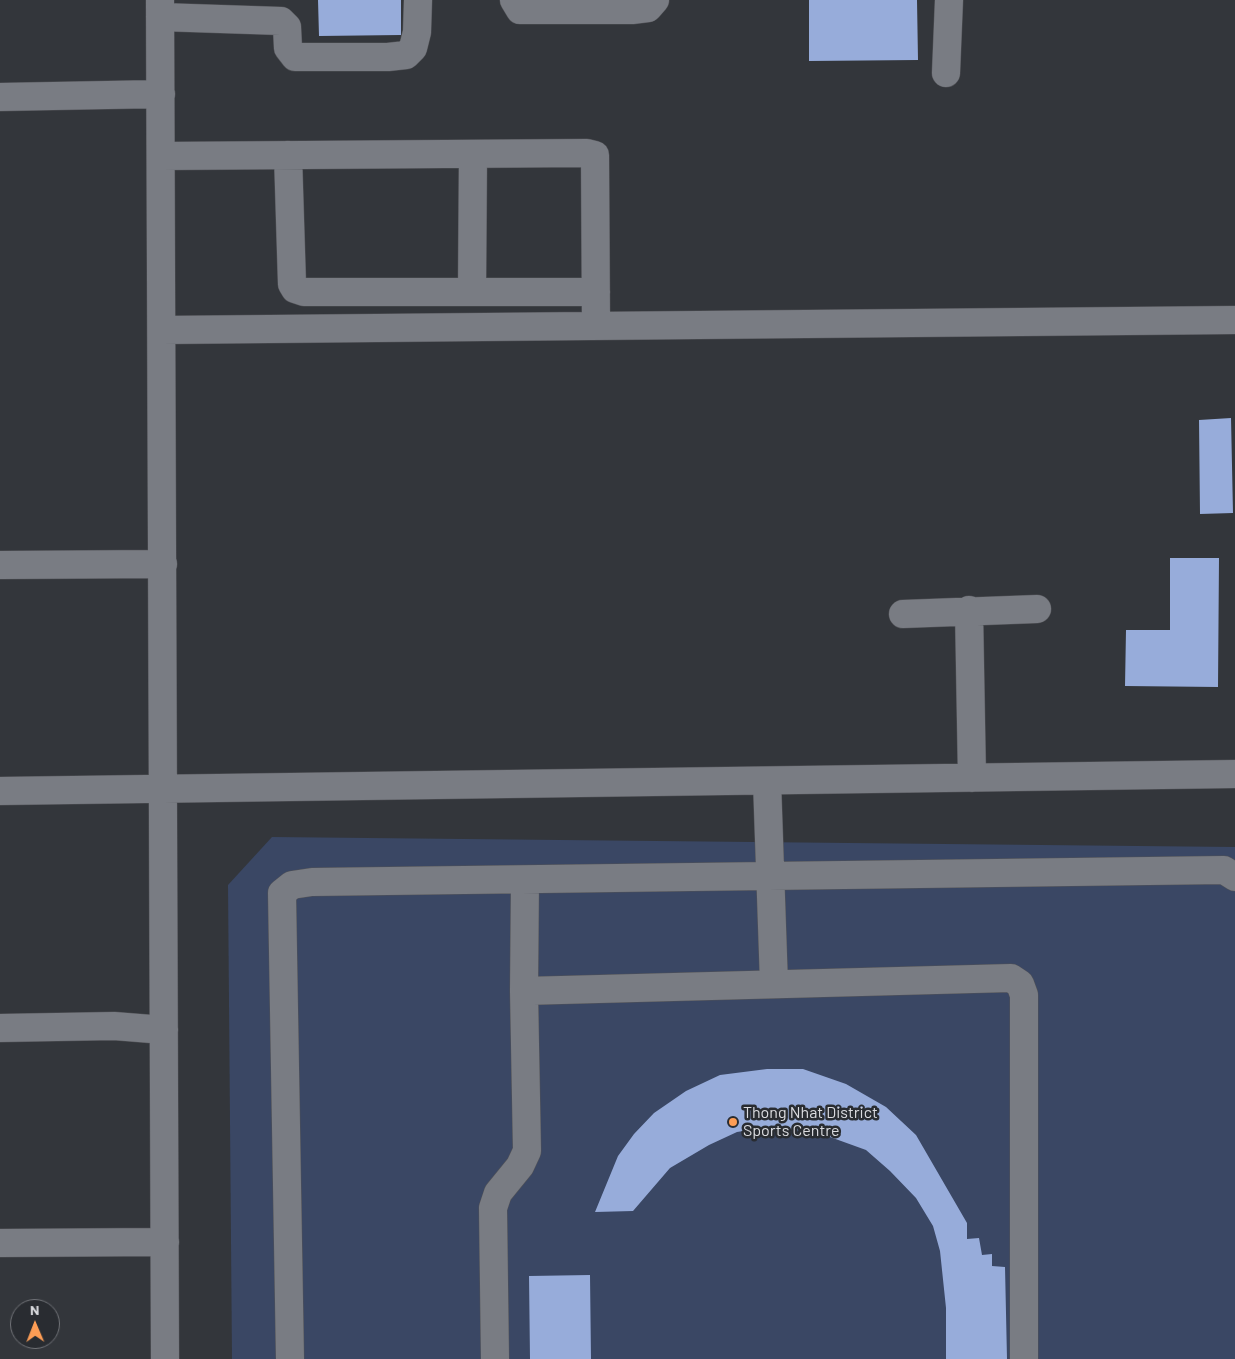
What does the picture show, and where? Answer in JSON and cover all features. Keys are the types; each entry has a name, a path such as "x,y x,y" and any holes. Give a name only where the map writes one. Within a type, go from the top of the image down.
{"street":[{"path":"165,1359 160,9 281,21 287,27 288,48 295,57 388,57 406,55 413,48 417,32 418,0"},
{"path":"514,0 520,10 632,10 648,8 655,0"},
{"path":"946,73 949,0"},
{"path":"0,97 161,94"},
{"path":"161,156 587,153 595,155 596,326"},
{"path":"472,292 473,154"},
{"path":"288,155 292,284 295,289 304,292 596,292"},
{"path":"162,330 1235,320"},
{"path":"0,565 162,564"},
{"path":"902,614 969,610 1037,609"},
{"path":"969,610 972,778"},
{"path":"0,792 1235,774"},
{"path":"766,781 774,984"},
{"path":"290,1359 282,893 292,885 312,882 771,878 1224,870 1235,877"},
{"path":"495,1359 493,1208 498,1193 520,1166 527,1151 524,991 525,880"},
{"path":"524,991 1011,978 1020,984 1024,995 1024,1359"},
{"path":"0,1028 114,1026 164,1030"},
{"path":"0,1243 164,1242"}],"shaded area":[{"name":"Thong Nhat District Sports Centre","path":"272,837 1235,847 1235,1359 232,1359 228,885"}],"building":[{"path":"318,0 401,0 401,35 319,36"},
{"path":"809,0 917,0 918,60 809,61"},
{"path":"1231,418 1233,513 1200,514 1199,420"},
{"path":"1170,558 1219,558 1218,687 1125,686 1126,630 1170,630"},
{"path":"767,1069 803,1069 846,1084 886,1107 916,1135 967,1223 967,1239 979,1238 982,1255 992,1254 992,1266 1005,1267 1007,1359 946,1359 946,1308 940,1251 933,1226 916,1198 866,1150 830,1137 796,1130 762,1128 737,1132 709,1145 670,1168 633,1211 595,1212 618,1156 634,1134 654,1113 686,1091 720,1075"},
{"path":"590,1275 591,1359 530,1359 529,1276"}],"place":[{"name":"Thong Nhat District Sports Centre","path":"733,1122"}]}
